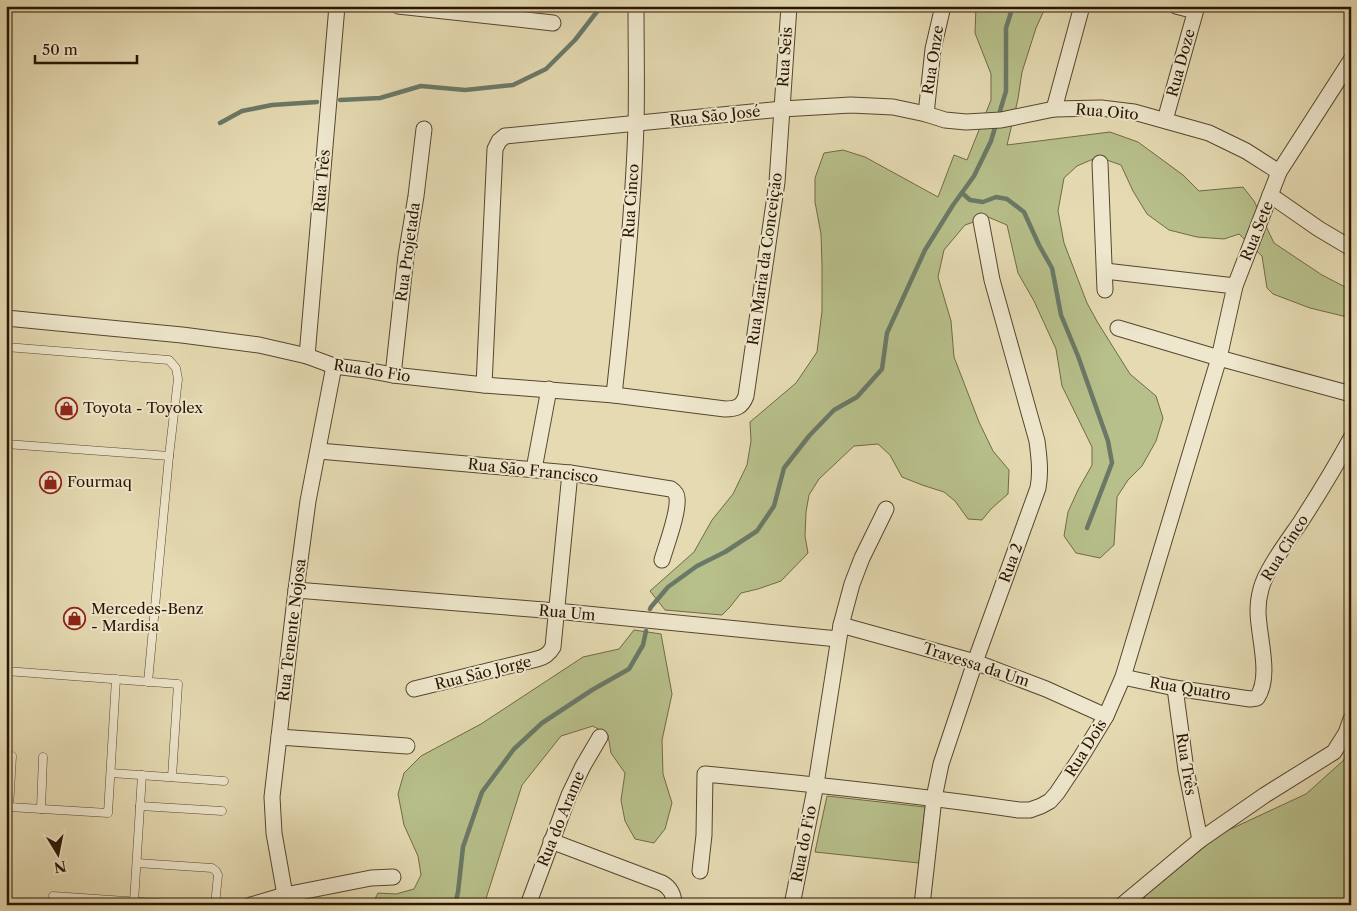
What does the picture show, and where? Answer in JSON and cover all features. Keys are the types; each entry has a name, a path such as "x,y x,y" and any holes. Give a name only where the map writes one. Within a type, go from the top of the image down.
{"street":[{"name":"Rua Três","path":"307,356 337,6"},
{"path":"398,6 480,11 553,23"},
{"name":"Rua Cinco","path":"614,395 630,226 636,124 636,6"},
{"name":"Rua Seis","path":"782,109 789,6"},
{"name":"Rua Onze","path":"926,114 933,49 943,6"},
{"path":"1054,109 1082,6"},
{"path":"1176,6 1196,9"},
{"name":"Rua Doze","path":"1165,120 1196,9"},
{"path":"1270,195 1279,172 1351,60"},
{"name":"Rua São José","path":"484,385 495,149 499,141 505,136 782,109 858,105 893,107 926,114"},
{"name":"Rua Oito","path":"926,114 955,122 997,120 1054,109 1101,108 1134,112 1209,133 1246,150 1279,172"},
{"name":"Rua Maria da Conceição","path":"739,407 744,402 746,396 777,182 782,109"},
{"name":"Rua Projetada","path":"393,376 406,256 416,196 424,128"},
{"path":"1100,163 1106,290"},
{"name":"Rua Sete","path":"1219,358 1235,286 1270,195 1318,229 1351,248"},
{"name":"Rua 2","path":"922,905 934,798 941,764 975,662 1038,488 1040,475 1037,441 992,280 981,221"},
{"path":"1105,271 1235,286"},
{"name":"Rua do Fio","path":"6,318 182,335 250,344 307,356 334,366 393,376 614,395 725,409 739,407"},
{"path":"1118,328 1351,394"},
{"name":"Rua Dois","path":"700,871 704,835 705,774 816,784 1019,810 1030,810 1050,801 1081,757 1106,716 1123,678 1219,358"},
{"name":"Rua Tenente Nojosa","path":"285,894 274,833 272,797 308,501 334,366"},
{"path":"534,469 549,389"},
{"name":"Rua Cinco","path":"1257,698 1263,681 1258,612 1261,587 1271,567 1315,499 1351,438"},
{"name":"Rua São Francisco","path":"319,450 534,469 671,489 678,499 662,560"},
{"name":"Rua São Jorge","path":"414,689 545,657 550,653 553,647 570,473"},
{"path":"816,784 840,632 852,584 862,558 886,509"},
{"name":"Rua Um","path":"296,590 556,612 840,632"},
{"name":"Travessa da Um","path":"840,632 975,662 1046,689 1106,716"},
{"name":"Rua Quatro","path":"1123,678 1175,688 1250,699 1257,698"},
{"name":"Rua Três","path":"1175,688 1186,770 1200,840"},
{"path":"1122,905 1200,840 1265,794 1334,752 1346,733 1351,719"},
{"path":"279,737 407,746"},
{"name":"Rua do Arame","path":"528,905 569,795 600,737"},
{"name":"Rua do Fio","path":"792,905 816,784"},
{"path":"551,841 668,886 672,892 674,905"},
{"path":"250,905 285,894 371,878 393,877"}],"lane":[{"path":"6,348 168,360 176,368 178,379 148,682"},
{"path":"6,444 169,456"},
{"path":"6,671 178,684 172,777"},
{"path":"12,756 9,807 108,813 116,679"},
{"path":"40,809 43,757"},
{"path":"110,773 224,781"},
{"path":"134,902 142,775"},
{"path":"140,806 222,811"},
{"path":"137,863 212,868 218,875 215,905"},
{"path":"53,896 184,905"}],"green space":[{"path":"976,6 1046,6 1036,28 1022,72 1018,99 1007,145 1110,132 1138,142 1183,175 1199,191 1243,187 1254,201 1274,243 1322,275 1351,290 1351,319 1310,308 1273,294 1267,288 1262,256 1239,234 1224,239 1197,237 1169,230 1147,214 1133,191 1121,165 1098,157 1077,166 1064,178 1058,211 1064,243 1087,303 1098,323 1130,374 1156,396 1163,418 1156,441 1142,466 1128,480 1117,497 1114,545 1100,558 1076,553 1064,536 1068,512 1092,465 1092,447 1062,386 1056,349 1034,301 1018,273 1007,225 988,217 965,225 944,250 938,277 951,321 954,357 979,422 993,451 1009,470 1008,494 982,520 968,519 955,501 944,492 902,477 890,455 878,444 854,446 819,479 809,495 805,536 808,553 781,581 741,593 722,615 665,610 650,591 694,552 712,520 733,494 747,465 751,441 750,422 796,383 817,352 822,311 822,265 821,234 815,202 815,178 824,153 843,150 865,157 938,197 954,155 967,160 991,100 991,74 975,33"},
{"path":"634,630 661,634 672,694 662,740 663,774 672,803 665,829 654,843 635,839 625,821 621,800 625,773 611,753 608,735 593,726 561,736 522,785 484,905 372,905 378,893 396,894 414,889 421,875 418,856 404,825 398,794 404,773 421,756 481,724 583,657 619,649"},
{"path":"1351,719 1351,905 1141,905 1145,896 1220,834 1306,794 1344,760"},
{"path":"827,796 925,807 919,863 815,852"}],"waterway":[{"path":"340,100 380,98 421,86 465,90 513,85 546,69 575,40 603,6"},
{"path":"650,609 668,587 697,566 725,552 757,531 774,506 784,468 809,436 834,410 857,397 882,369 887,333 925,250 974,176 991,141 1006,91 1006,28 1013,6"},
{"path":"220,123 242,111 272,105 317,102"},
{"path":"962,193 970,200 983,202 996,197 1007,199 1024,212 1052,268 1061,315 1078,356 1108,441 1112,463 1087,528"},
{"path":"455,905 463,847 482,792 514,749 542,723 592,690 629,669 643,645 646,631"}],"place":[{"name":"Toyota - Toyolex","path":"67,408"},
{"name":"Fourmaq","path":"51,482"},
{"name":"Mercedes-Benz - Mardisa","path":"75,618"}]}
